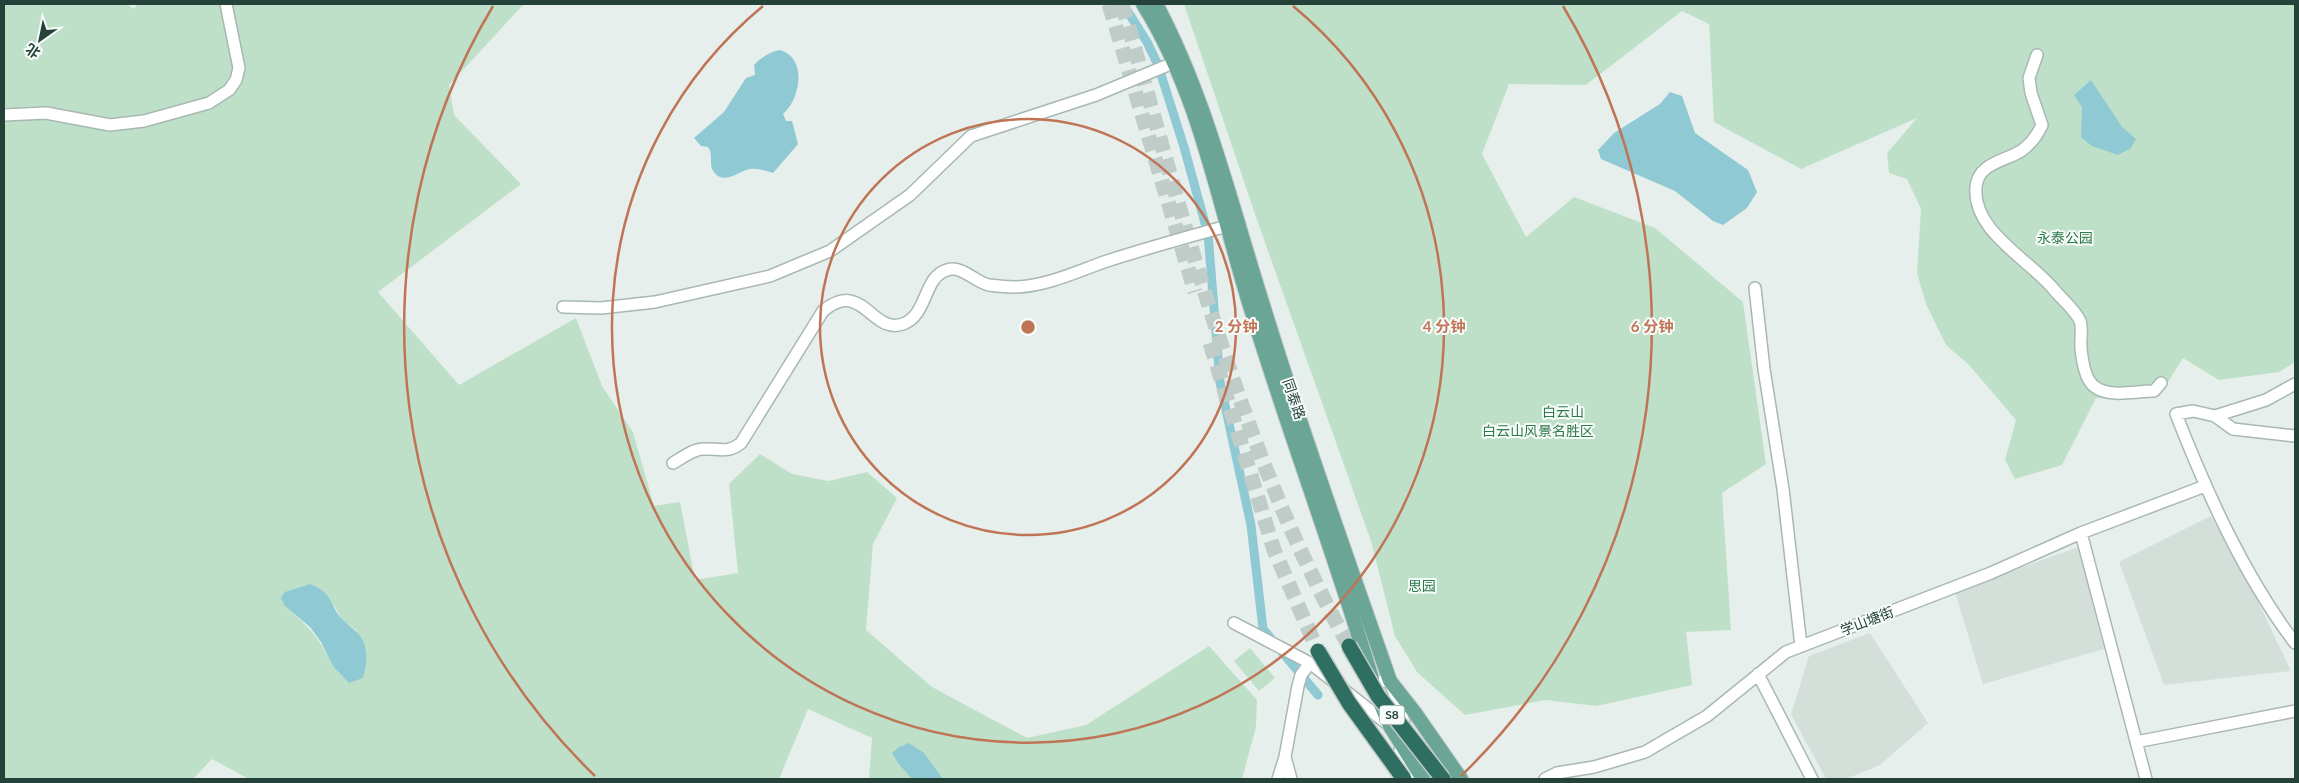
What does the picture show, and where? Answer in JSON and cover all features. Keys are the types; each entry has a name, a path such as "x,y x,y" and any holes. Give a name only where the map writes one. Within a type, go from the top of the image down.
{"highway":[{"name":"S8","path":"1348,646 1376,689 1443,779"},
{"name":"S8","path":"1314,657 1404,779"}],"main road":[{"name":"同泰路","path":"1143,4 1156,25 1173,63 1211,169 1250,307 1376,689 1390,726 1423,779"},
{"name":"同泰路","path":"1156,4 1180,52 1202,108 1239,222 1262,303 1390,681 1415,712 1462,779"},
{"path":"1390,726 1402,713 1415,712"}],"street":[{"path":"4,115 46,113 110,124 144,121 209,103 229,90 236,80 239,68 226,4"},
{"path":"2037,54 2029,78 2031,94 2042,125 2036,138 2020,152 2002,158 1982,171 1976,187 1981,217 1989,229 2045,277 2081,322 2081,349 2087,377 2093,386 2106,392 2154,391 2161,382"},
{"path":"563,308 600,308 655,302 770,276 830,251 910,195 971,136 1096,95 1173,63"},
{"path":"673,463 701,448 726,451 734,449 741,442 823,311 833,303 846,299 858,304 888,325 898,325 906,323 918,311 935,276 949,269 966,272 988,284 1016,287 1058,278 1152,246 1228,226"},
{"path":"1756,288 1764,369 1783,489 1801,646"},
{"path":"2215,416 2266,400 2295,384"},
{"path":"2295,436 2233,429 2215,416 2193,411 2176,414 2204,486 2253,578 2295,643"},
{"name":"学山塘街","path":"1545,779 1557,773 1594,767 1645,752 1707,716 1786,652 1991,572 2081,533 2204,486"},
{"path":"2081,533 2146,779"},
{"path":"1234,623 1290,653 1314,657 1390,726 1412,779"},
{"path":"1278,779 1285,757 1299,680 1314,657"},
{"path":"1758,674 1812,779"},
{"path":"1376,689 1390,681 1400,714 1411,736 1443,779"},
{"path":"2136,742 2295,711"},
{"path":"1285,757 1291,779"}],"shaded area":[{"path":"2211,516 2249,583 2291,671 2164,685 2119,562"},
{"path":"2078,547 2104,649 1983,684 1955,592"},
{"path":"1870,633 1928,723 1880,765 1846,779 1826,779 1791,714 1809,656"}],"green space":[{"path":"4,4 127,4 134,9 137,4 524,4 449,85 454,115 521,184 378,292 459,385 576,318 602,386 633,432 654,506 680,502 695,580 738,573 729,484 760,454 792,474 829,481 867,472 897,498 873,544 866,630 932,687 1027,738 1086,725 1209,646 1257,700 1256,727 1242,779 869,779 872,738 808,709 779,779 249,779 212,759 193,779 4,779","holes":["334,605 342,620 357,631 333,666 313,633 285,606"]},
{"name":"白云山","path":"1184,4 2295,4 2295,362 2279,372 2219,380 2183,358 2159,396 2096,398 2062,465 2015,479 2005,460 2016,420 1970,366 1946,345 1926,304 1917,273 1921,209 1907,179 1889,173 1887,153 1917,118 1801,169 1714,122 1709,24 1682,11 1586,85 1509,84 1482,154 1526,237 1574,197 1655,228 1743,302 1766,464 1722,493 1731,630 1686,632 1692,685 1596,706 1546,700 1465,715 1417,672 1395,636 1371,541 1256,217"},
{"path":"1250,648 1275,678 1259,691 1234,661"}],"water":[{"path":"780,50 789,54 795,61 798,70 797,90 794,99 783,114 786,121 792,121 798,144 773,173 753,169 725,178 718,176 712,169 710,150 708,147 701,146 694,138 724,112 746,78 755,75 754,65 766,55"},
{"path":"2091,80 2122,127 2136,139 2131,148 2118,155 2092,146 2081,137 2082,107 2074,95"},
{"path":"1670,92 1682,96 1695,133 1748,170 1757,192 1747,208 1723,225 1713,221 1675,191 1601,159 1598,150 1614,133 1660,104"},
{"path":"310,584 323,591 343,620 362,639 366,656 363,678 349,683 333,666 321,642 310,627 285,606 281,598 285,592"},
{"path":"909,743 924,753 943,779 912,779 892,753 899,747"}],"waterway":[{"path":"1123,4 1147,42 1158,65 1184,147 1208,234 1220,382 1251,525 1263,629 1318,695"}],"tunnel":[{"path":"1109,4 1195,292"},
{"path":"1122,4 1192,250 1245,412 1275,492 1310,570 1349,646"},
{"path":"1210,343 1274,550 1318,651"}],"park label":[{"name":"永泰公园","path":"2065,238"},
{"name":"白云山风景名胜区","path":"1538,431"},
{"name":"思园","path":"1422,586"}]}
